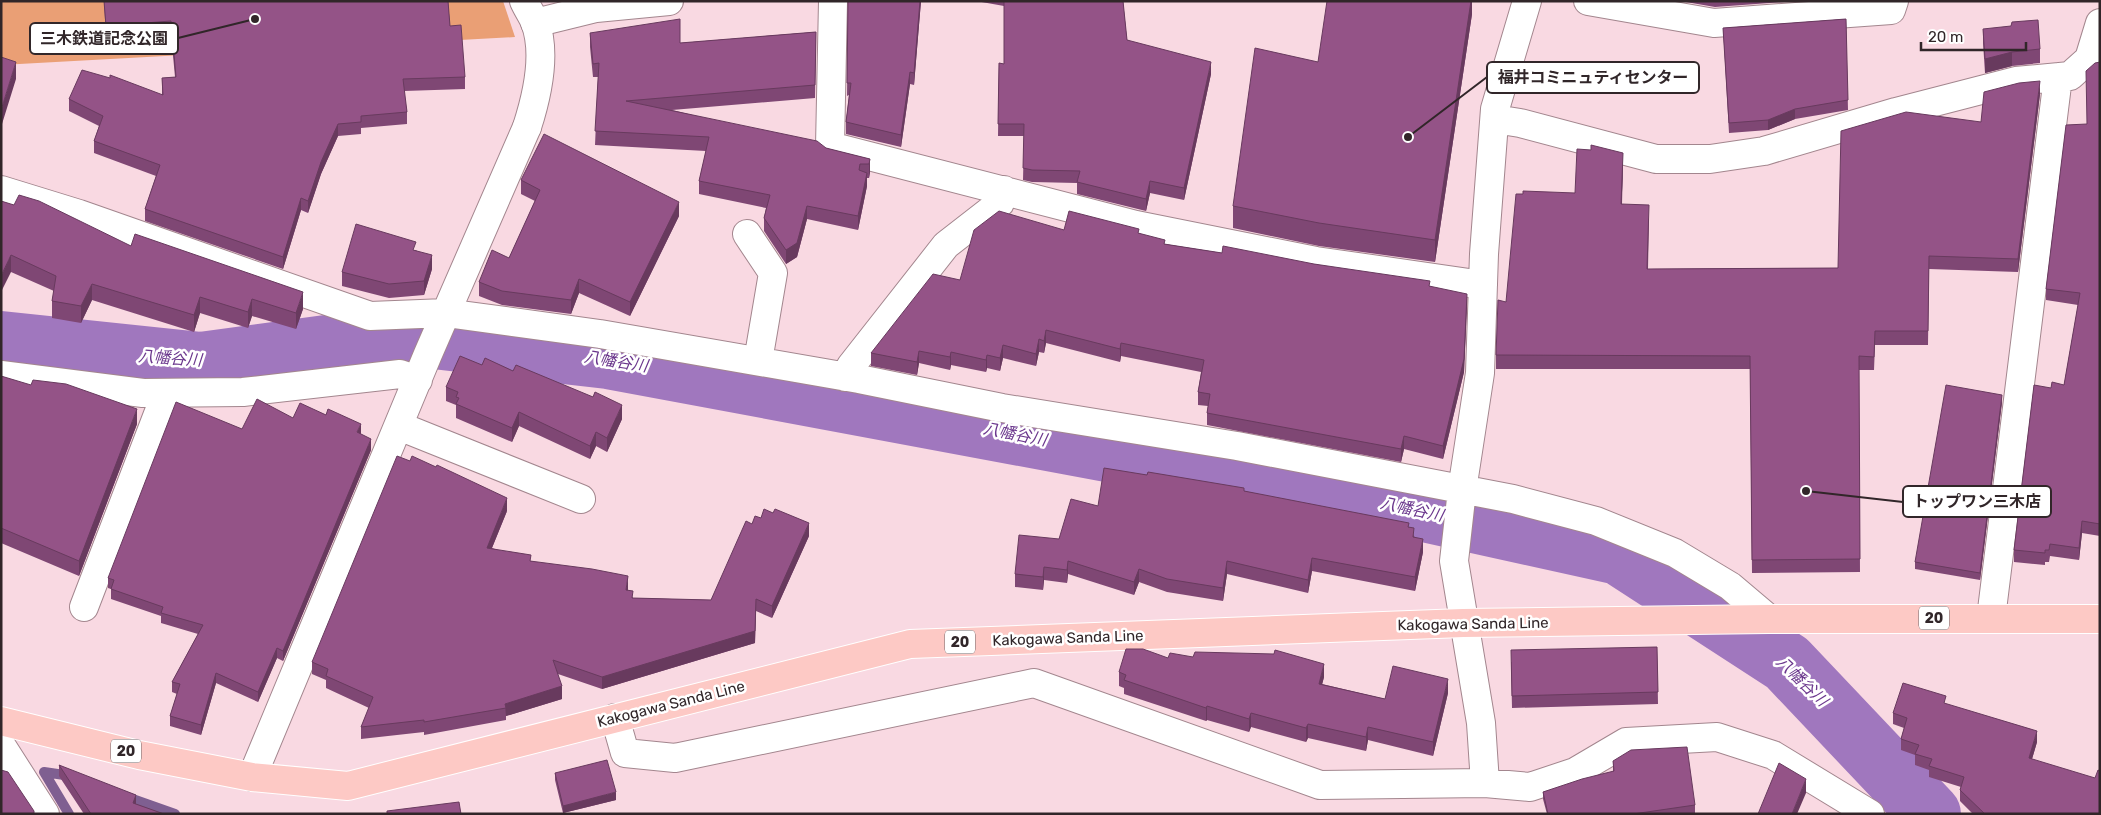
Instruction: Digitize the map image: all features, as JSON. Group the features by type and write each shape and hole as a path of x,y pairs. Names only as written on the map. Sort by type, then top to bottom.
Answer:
{"main road":[{"name":"Kakogawa Sanda Line","path":"1,721 139,754 252,777 348,786 910,644 1464,624 1769,619 2100,619"}],"street":[{"path":"252,777 428,354 527,127 537,96 540,68 529,12 669,1"},
{"path":"833,1 830,146 1136,225 1316,262 1483,285"},
{"path":"1485,783 1481,723 1454,561 1462,490 1480,373 1483,285 1495,110 1527,1"},
{"path":"1604,3 1714,23 1891,10 1894,1"},
{"path":"1495,119 1520,123 1656,158 1710,159 1764,151 1896,112 2016,81 2070,76 2095,59 2100,23"},
{"path":"1991,618 2058,77"},
{"path":"1,190 79,214 370,316 446,313 600,334 845,376 1002,408 1237,446 1514,499 1596,521 1675,553 1730,586 1769,619"},
{"path":"845,376 850,366 946,245 1000,203 1004,190"},
{"path":"747,234 773,273 758,361"},
{"path":"1,375 143,393 244,392 400,374 418,380"},
{"path":"84,607 160,409 162,393"},
{"path":"399,426 581,499"},
{"path":"615,718 625,753 675,758 1034,682 1320,784 1485,783 1530,787 1575,772 1626,742 1717,737 1773,755 1870,814"},
{"path":"1,745 45,814"}],"shaded area":[{"path":"1,1 503,1 515,37 1,65"}],"building":[{"path":"104,1 448,1 450,26 461,25 465,77 403,79 407,112 361,116 361,122 338,124 321,162 308,201 301,198 283,257 145,209 160,165 94,141 103,116 69,99 82,70 110,78 110,75 163,95 162,78 176,77 171,21 106,26"},
{"path":"848,1 920,1 914,73 910,72 901,135 846,122 851,83 847,83"},
{"path":"1004,1 1123,1 1127,40 1211,62 1184,188 1150,181 1146,199 1077,182 1080,171 1032,170 1023,168 1024,124 998,124 999,63 1004,64"},
{"path":"1327,1 1471,1 1435,240 1319,223 1233,206 1255,48 1318,62"},
{"path":"680,19 680,43 816,32 815,85 626,101 817,141 826,148 870,159 869,164 860,164 859,170 867,173 858,216 807,206 797,243 786,250 764,218 770,195 699,181 709,137 595,131 599,63 593,64 590,33"},
{"path":"1846,19 1848,100 1795,109 1768,120 1729,123 1723,28"},
{"path":"2038,20 2040,49 2012,52 1985,59 1983,29 2011,26 2012,22"},
{"path":"1,57 16,62 2,107 1,107"},
{"path":"2100,62 2100,524 2082,521 2079,548 2050,544 2049,550 2045,550 2045,553 2014,550 2034,385 2051,388 2052,382 2064,385 2080,293 2046,289 2066,125 2087,124 2086,71 2095,63"},
{"path":"2040,81 2018,259 1929,256 1928,331 1875,331 1874,357 1859,356 1860,559 1752,560 1750,356 1496,355 1498,300 1506,302 1516,194 1523,194 1523,191 1575,193 1577,149 1591,150 1591,145 1623,153 1621,204 1649,205 1647,269 1838,268 1841,131 1906,112 1981,122 1984,92 2019,83"},
{"path":"544,134 679,202 630,302 579,279 571,300 502,291 479,282 492,250 509,258 540,190 521,180"},
{"path":"19,195 39,201 131,246 135,234 303,292 296,313 252,299 248,312 200,297 194,315 92,284 81,306 52,301 56,276 11,255 1,276 1,201 14,205"},
{"path":"999,211 1064,230 1069,211 1139,229 1138,233 1165,240 1164,244 1222,253 1223,246 1314,264 1430,281 1429,286 1467,294 1464,359 1443,446 1404,436 1401,449 1207,413 1210,394 1198,392 1204,360 1121,343 1120,349 1046,330 1044,341 1039,339 1036,354 1003,345 1000,358 987,355 986,360 951,352 950,357 919,351 917,362 871,353 933,274 960,280 974,230"},
{"path":"356,224 416,242 413,250 432,255 424,281 389,284 342,272"},
{"path":"460,356 482,365 485,358 513,371 516,365 593,397 595,392 622,405 607,438 596,432 590,446 519,412 512,428 456,404 459,398 456,397 458,392 446,387"},
{"path":"1,376 31,385 33,380 66,384 137,409 79,561 1,528"},
{"path":"1946,385 2002,395 1980,573 1915,562"},
{"path":"257,399 293,418 300,403 326,415 328,409 361,424 357,432 371,439 283,651 277,648 258,692 216,673 201,725 170,716 180,684 172,682 203,625 161,613 163,607 111,589 114,580 108,578 176,402 242,429"},
{"path":"397,456 410,461 412,456 436,467 437,465 507,498 487,548 531,555 530,561 628,576 626,590 633,591 632,598 711,600 746,521 752,524 755,516 761,518 764,509 773,513 775,509 809,523 772,606 756,599 755,631 602,677 553,660 562,686 505,704 506,708 424,722 424,720 361,727 373,697 326,676 328,669 312,662"},
{"path":"1104,468 1147,475 1148,472 1244,488 1244,491 1409,523 1408,527 1414,528 1413,537 1423,539 1415,577 1312,558 1308,580 1227,561 1223,588 1167,579 1139,569 1134,582 1068,561 1067,570 1044,567 1043,577 1015,574 1019,535 1059,539 1071,499 1098,506"},
{"path":"1657,647 1658,692 1512,696 1511,650"},
{"path":"1126,649 1143,649 1168,658 1170,653 1193,657 1195,652 1274,654 1275,650 1324,664 1319,684 1385,699 1393,666 1448,679 1433,742 1368,727 1366,737 1308,724 1306,728 1251,713 1249,719 1207,706 1206,708 1124,680 1126,675 1119,672"},
{"path":"1903,683 1946,696 1944,703 2037,731 2029,758 2095,778 2098,770 2100,771 2100,814 1985,814 1960,790 1964,777 1929,766 1932,759 1915,754 1919,745 1901,739 1907,718 1893,713"},
{"path":"1687,747 1695,805 1633,814 1548,814 1543,792 1614,771 1613,761 1631,750"},
{"path":"607,760 616,792 563,806 555,773"},
{"path":"1779,763 1806,779 1792,814 1758,814"},
{"path":"59,765 136,795 133,803 164,814 91,814"},
{"path":"1,770 8,772 34,811 34,814 1,814"},
{"path":"459,802 461,814 387,814 387,811"}],"waterway":[{"name":"八幡谷川","path":"1,342 201,363 408,335 608,358 1397,505 1619,554 1787,663 1930,814"},
{"path":"44,772 71,776"},
{"path":"44,772 69,814"},
{"path":"124,796 175,814"}],"place":[{"name":"三木鉄道記念公園","path":"255,19"},
{"name":"福井コミニュティセンター","path":"1408,137"},
{"name":"トップワン三木店","path":"1806,491"}]}
